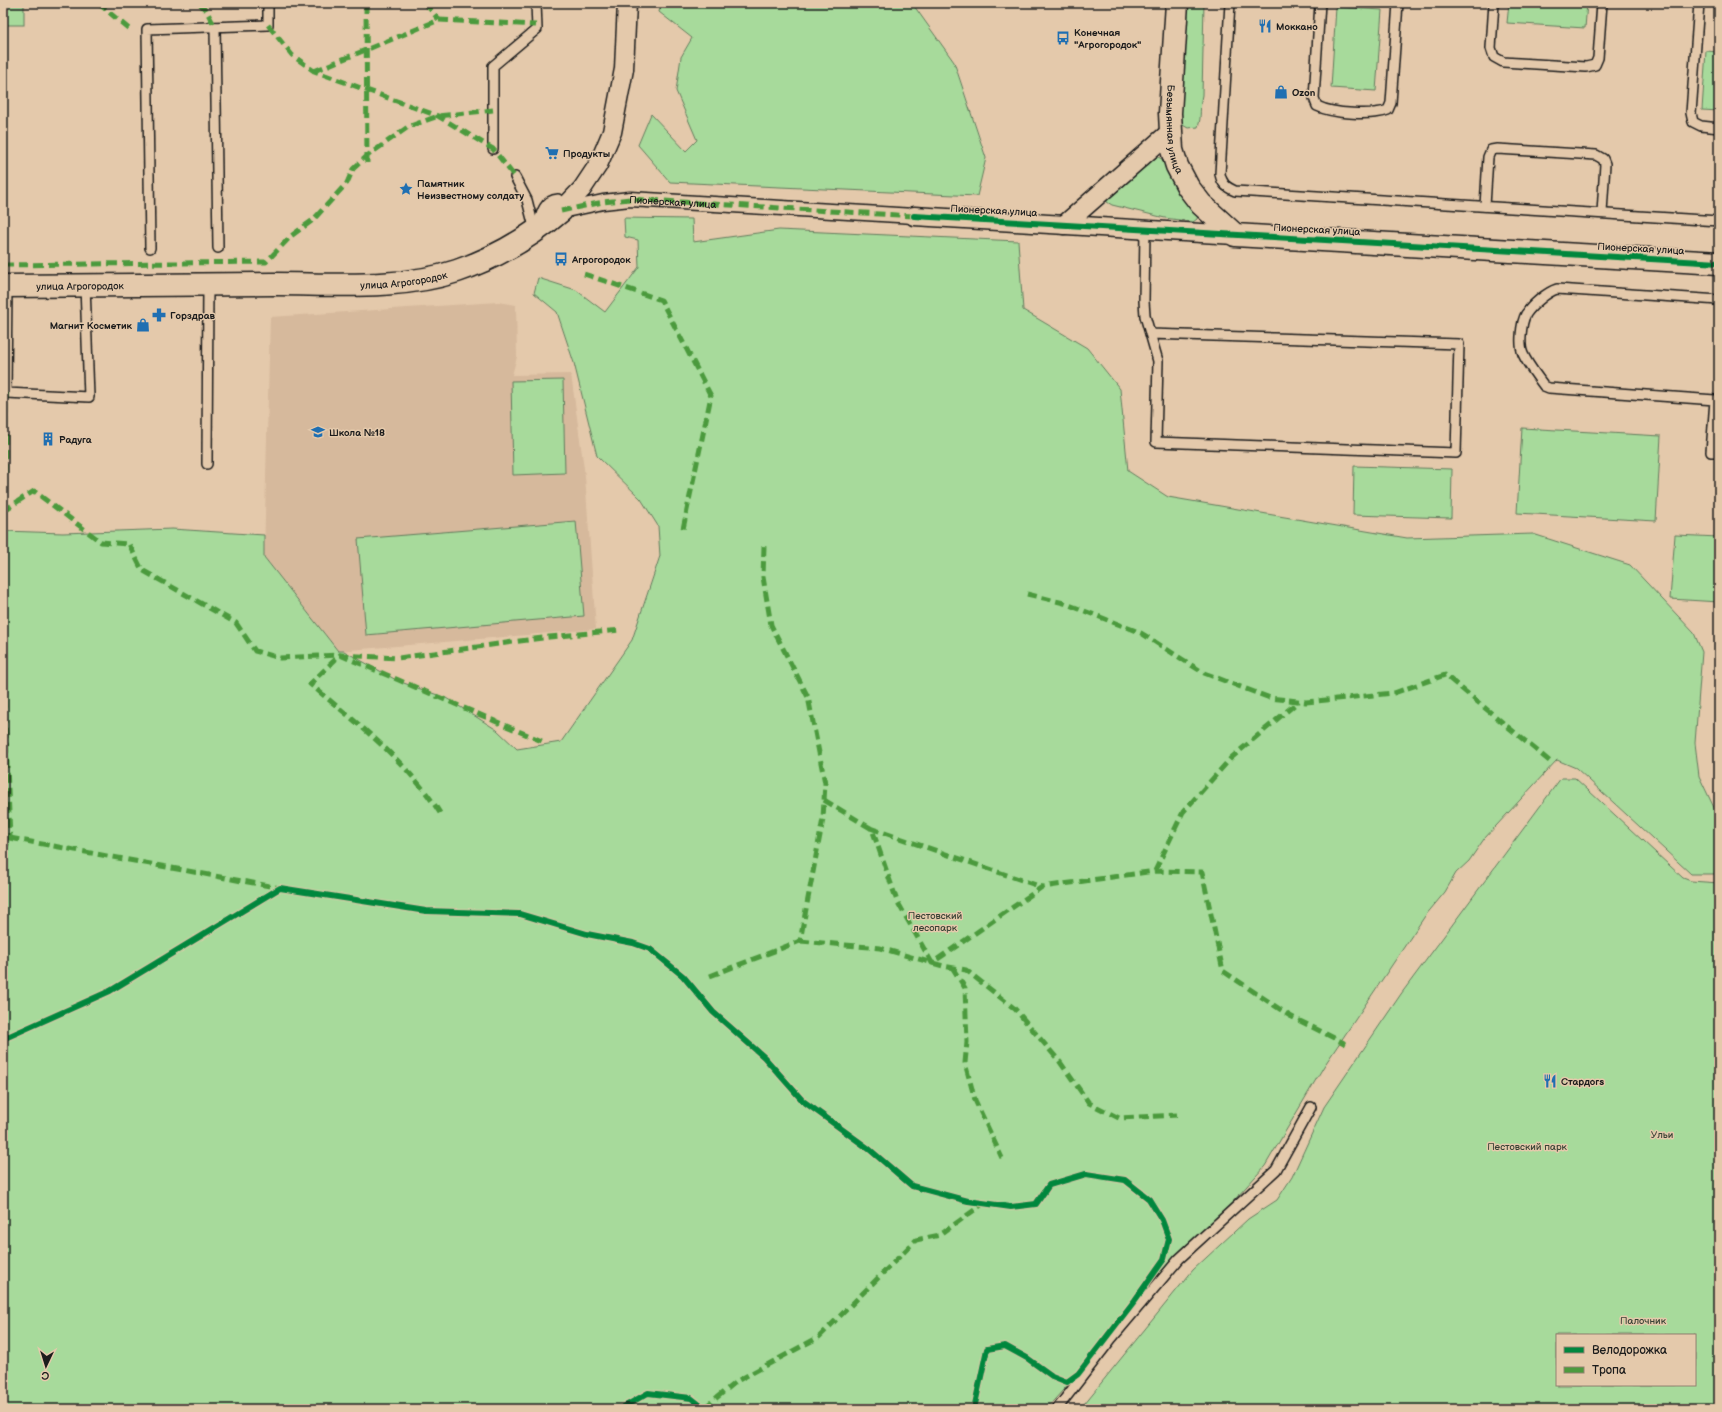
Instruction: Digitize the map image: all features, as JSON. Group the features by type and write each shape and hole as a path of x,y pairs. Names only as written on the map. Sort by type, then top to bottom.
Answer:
{"street":[{"name":"улица Агрогородок","path":"5,286 360,283 432,278 457,271 489,258 536,232 561,211 582,189 598,165 612,132 624,69 627,3"},
{"name":"Безымянная улица","path":"1177,3 1170,132 1172,150 1177,166 1188,187 1201,204 1235,235"},
{"path":"1064,225 1170,132"},
{"name":"Пионерская улица","path":"561,211 603,202 630,199 1719,262"}],"lane":[{"path":"150,248 147,28 268,25 268,3"},
{"path":"493,149 493,66 536,29 536,3"},
{"path":"1230,3 1220,174 1222,182 1227,188 1235,191 1719,221"},
{"path":"1320,3 1314,98 1317,106 1325,110 1378,114 1388,110 1391,103 1398,3"},
{"path":"1494,3 1491,48 1494,57 1503,62 1586,68 1595,65 1598,58 1602,3"},
{"path":"1699,3 1691,112 1693,122 1701,126 1719,128"},
{"path":"215,27 218,248"},
{"path":"1485,206 1488,157 1491,150 1497,149 1596,155 1603,159 1605,164 1602,213"},
{"path":"515,177 526,200 536,232"},
{"path":"1145,229 1145,316 1150,334 1158,361 1156,442 1456,453 1459,344 1150,334"},
{"path":"207,464 208,284"},
{"path":"5,286 6,393 89,397 85,285"},
{"path":"1719,300 1557,288 1550,291 1526,313 1521,345 1523,354 1544,386 1549,388 1715,400 1711,452 1719,452"},
{"path":"1057,1409 1112,1338 1179,1259 1276,1170 1311,1107"}],"shaded area":[{"path":"498,302 516,305 517,357 512,375 571,374 585,476 596,629 338,651 264,557 270,317"}],"green space":[{"path":"3,3 24,3 24,25 3,25"},
{"path":"661,3 912,3 954,62 986,158 977,196 670,182 638,145 651,114 686,151 697,140 676,91 681,57 692,38 659,12"},
{"path":"1187,3 1204,3 1200,119 1198,127 1188,128 1179,123"},
{"path":"1509,3 1587,3 1585,28 1507,23"},
{"path":"1336,7 1382,10 1376,91 1331,88"},
{"path":"1706,51 1719,52 1719,111 1702,110"},
{"path":"1158,157 1166,161 1198,215 1197,219 1193,222 1165,218 1112,205 1107,202 1106,199 1153,159"},
{"name":"Пестовский лесопарк","path":"624,218 692,219 693,242 779,230 1018,241 1023,310 1087,348 1120,389 1128,471 1168,497 1407,538 1533,534 1630,565 1694,633 1702,652 1695,743 1699,776 1718,816 1719,874 1691,874 1576,768 1557,760 1484,839 1469,861 1456,873 1445,892 1425,916 1324,1066 1265,1166 1046,1409 3,1409 3,531 63,533 172,529 264,535 264,557 338,651 344,651 398,681 446,698 497,730 517,749 561,742 632,640 660,556 658,526 641,499 597,456 574,363 557,312 534,293 538,278 576,290 605,312 639,267 638,240 625,237"},
{"path":"563,380 565,473 513,475 511,381"},
{"path":"1522,428 1661,436 1656,521 1517,513"},
{"path":"1354,466 1452,469 1451,518 1353,515"},
{"path":"576,521 584,616 366,635 358,539"},
{"path":"1675,535 1719,537 1719,602 1670,599"},
{"name":"Пестовский парк","path":"1561,778 1575,778 1683,878 1691,881 1719,883 1719,1409 1080,1409 1193,1270 1248,1219 1277,1200 1292,1177 1324,1107 1401,994"}],"marked path":[{"path":"98,3 129,29"},
{"path":"199,3 206,10 215,27"},
{"path":"366,3 367,166"},
{"path":"425,3 439,20"},
{"path":"314,71 439,20 536,25"},
{"path":"268,25 292,55 314,71 438,116 493,149 515,177"},
{"path":"3,265 266,262 291,236 313,220 347,183 353,169 367,156 408,127 438,116 493,110"},
{"path":"561,211 603,202 630,199 914,216"},
{"path":"584,274 661,300 711,396 683,529"},
{"path":"3,609 6,393"},
{"path":"3,511 34,491 101,542 129,544 142,570 236,623 255,651 280,658 340,655 398,658 549,637 621,630"},
{"path":"710,976 800,941 823,819 825,783 808,697 771,625 763,577 764,546"},
{"path":"1027,594 1064,603 1141,633 1204,673 1270,698 1306,702 1394,693 1445,675 1553,764"},
{"path":"440,813 427,794 397,760 363,728 310,684 340,655 544,742"},
{"path":"3,668 10,838 3,838"},
{"path":"1155,871 1183,812 1231,758 1299,701"},
{"path":"824,800 872,829 897,901 932,963 1042,887 1155,871 1202,872 1223,971 1290,1016 1346,1044"},
{"path":"870,828 1042,887"},
{"path":"3,852 10,838 280,888"},
{"path":"800,941 880,948 943,966 966,970 1015,1009 1060,1062 1089,1103 1119,1118 1177,1115"},
{"path":"952,967 965,988 967,1042 965,1063 975,1100 1002,1158"},
{"path":"3,1131 3,1144"},
{"path":"704,1408 737,1381 819,1337 916,1240 940,1235 984,1203"}],"cycle path":[{"path":"914,216 1719,263"},
{"path":"3,1039 110,991 280,888 426,911 520,914 587,934 633,943 650,949 683,976 713,1012 764,1057 803,1101 869,1149 912,1186 968,1201 1011,1207 1036,1204 1049,1185 1086,1174 1125,1180 1149,1199 1162,1220 1169,1239 1164,1259 1135,1300 1078,1374 1067,1382 1052,1376 1027,1358 1005,1346 987,1349 974,1409"},
{"path":"620,1409 648,1393 691,1398 705,1409"}],"place":[{"name":"Моккано","path":"1265,26"},
{"name":"Конечная \"Агрогородок\"","path":"1063,38"},
{"name":"Ozon","path":"1281,92"},
{"name":"Продукты","path":"552,153"},
{"name":"Памятник Неизвестному солдату","path":"406,189"},
{"name":"Агрогородок","path":"561,259"},
{"name":"Горздрав","path":"159,315"},
{"name":"Магнит Косметик","path":"143,325"},
{"name":"Школа №18","path":"318,432"},
{"name":"Радуга","path":"48,439"},
{"name":"Стардогs","path":"1550,1081"}],"park label":[{"name":"Ульи","path":"1662,1134"},
{"name":"Палочник","path":"1643,1320"}]}
